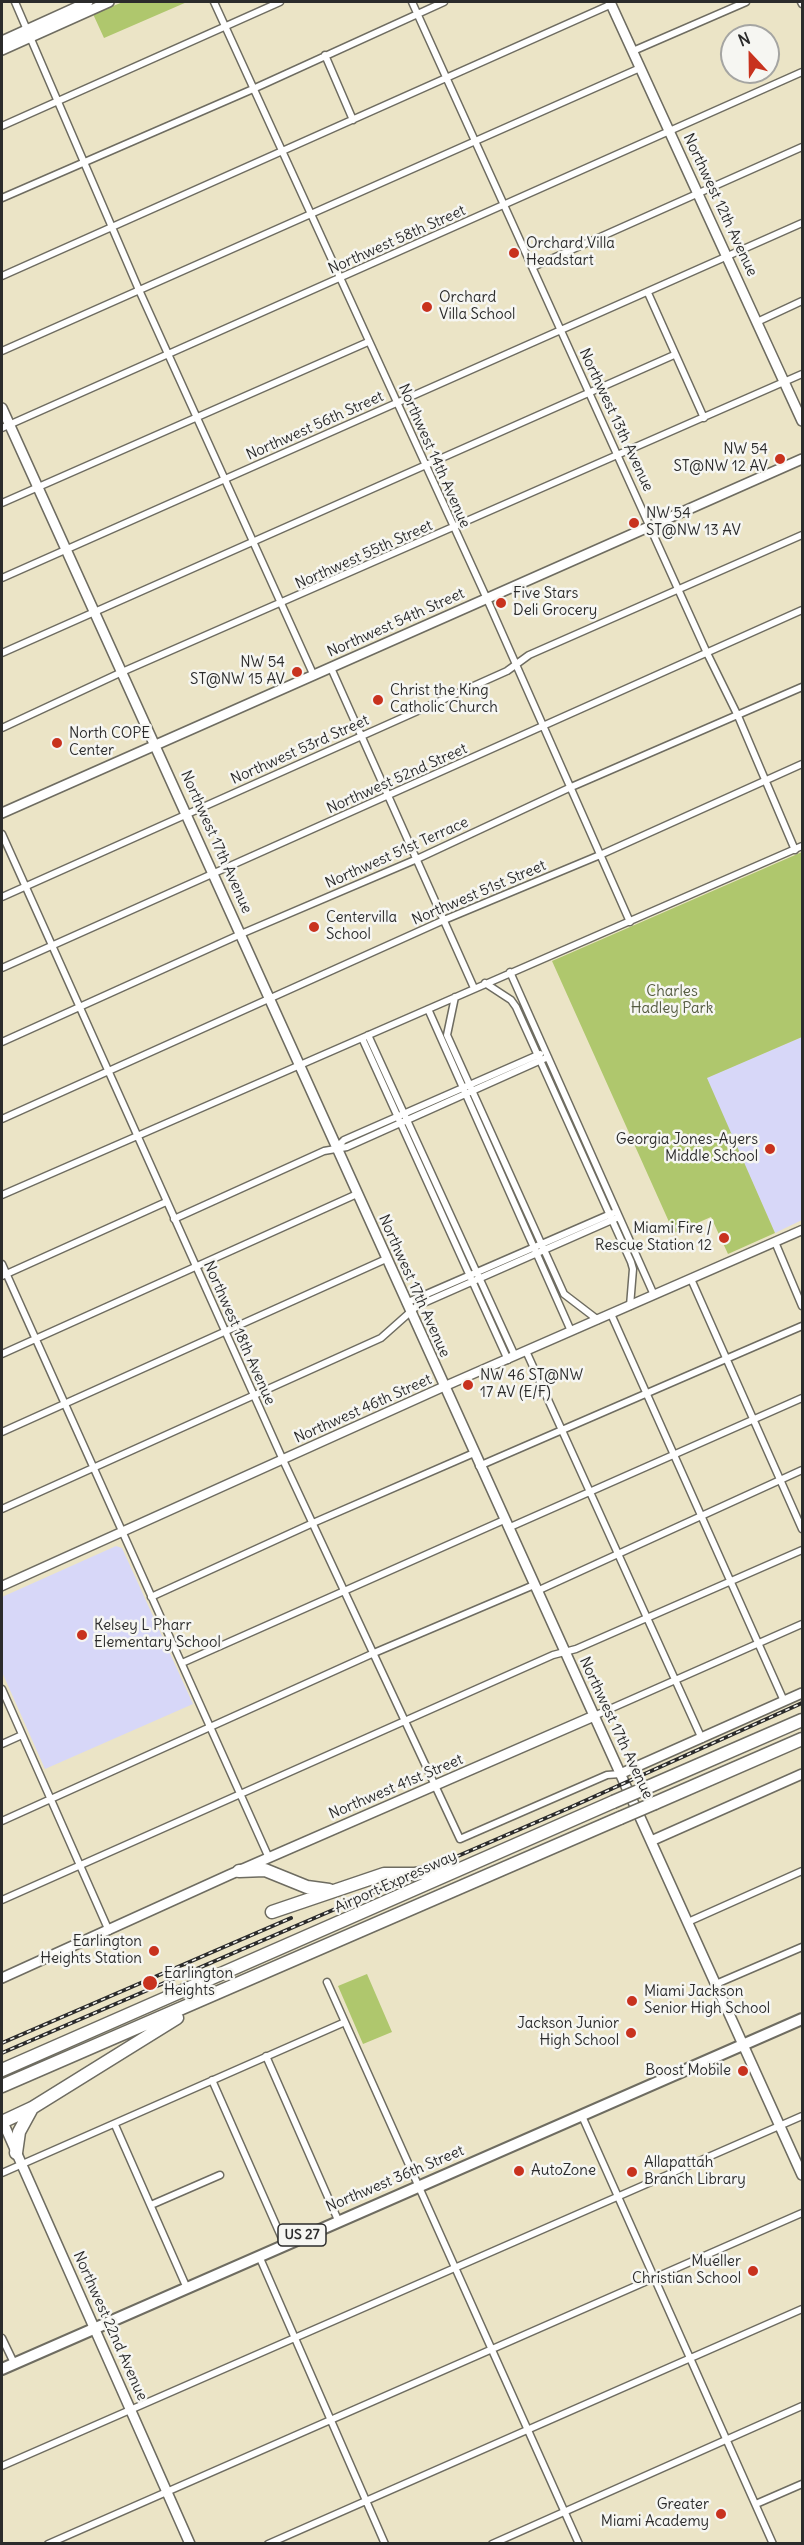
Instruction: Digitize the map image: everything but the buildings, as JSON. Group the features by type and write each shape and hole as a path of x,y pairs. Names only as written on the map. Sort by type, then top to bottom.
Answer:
{"highway":[{"name":"Airport Expressway","path":"2,2070 802,1720"},
{"name":"Airport Expressway","path":"5,2084 802,1739"},
{"path":"272,1912 384,1875 415,1874 476,1863"},
{"path":"239,1871 265,1870 318,1890 345,1887"},
{"path":"2,2121 32,2108 166,2024 261,1975"},
{"path":"16,2153 21,2126 32,2108"}],"main road":[{"path":"2,50 28,33 88,2"},
{"path":"2,40 28,33 109,2"},
{"name":"Northwest 12th Avenue","path":"611,3 802,421"},
{"name":"Northwest 17th Avenue","path":"2,408 5,427 38,486 96,611 408,1308 802,2175"},
{"name":"Northwest 54th Street","path":"2,813 802,459"},
{"path":"620,1774 802,1693"},
{"name":"Northwest 41st Street","path":"2,1978 239,1871 436,1787 594,1716"},
{"path":"651,1841 802,1774"},
{"name":"Northwest 36th Street","path":"2,2369 284,2243 802,2019"},
{"name":"Northwest 22nd Avenue","path":"2,2121 190,2544"}],"street":[{"path":"15,2 139,290 314,676"},
{"name":"Northwest 14th Avenue","path":"214,2 453,529 487,599 542,728 630,922"},
{"path":"2,126 280,2"},
{"name":"Northwest 13th Avenue","path":"412,2 652,526 707,653 738,716 795,850"},
{"path":"2,198 253,89 444,2"},
{"path":"633,51 746,2"},
{"path":"2,276 611,3"},
{"path":"325,55 353,120"},
{"path":"2,351 640,68"},
{"name":"Northwest 58th Street","path":"5,427 506,206 802,72"},
{"path":"533,267 802,147"},
{"name":"Northwest 56th Street","path":"2,578 802,223"},
{"path":"648,293 704,418"},
{"path":"757,322 802,301"},
{"path":"2,503 368,342"},
{"path":"2,653 674,355"},
{"name":"Northwest 55th Street","path":"2,728 122,672 620,456 802,374"},
{"name":"Northwest 53rd Street","path":"2,897 507,671 529,655 802,535"},
{"name":"Northwest 52nd Street","path":"2,968 802,610"},
{"path":"331,668 474,988"},
{"name":"Northwest 51st Terrace","path":"2,1042 241,934 417,860 569,788 802,687"},
{"name":"Northwest 51st Street","path":"2,1119 444,920 600,855 802,764"},
{"name":"Northwest 18th Avenue","path":"2,834 283,1460 460,1839 607,1775 620,1774"},
{"path":"2,1195 802,846"},
{"path":"510,972 654,1295"},
{"path":"485,984 511,1000 553,1090 633,1269 630,1306"},
{"path":"455,997 444,1036 464,1091 503,1168"},
{"path":"516,1009 524,1006"},
{"path":"428,1009 471,1088 503,1168 560,1296 571,1331"},
{"path":"365,1036 511,1358"},
{"path":"174,1219 336,1147 344,1140 368,1134 547,1054"},
{"path":"553,1090 561,1086"},
{"path":"574,1137 582,1134"},
{"path":"2,1353 357,1194"},
{"path":"4,1275 166,1202"},
{"path":"408,1308 417,1306 441,1291 475,1281 506,1263 618,1214"},
{"name":"Northwest 46th Street","path":"2,1586 444,1387 802,1230"},
{"path":"775,1242 802,1306"},
{"path":"2,1432 386,1259"},
{"path":"2,1509 381,1338 408,1308 472,1274 506,1263"},
{"path":"2,1264 4,1275 65,1403 151,1597 242,1793 269,1858"},
{"path":"633,1269 640,1266"},
{"path":"691,1279 802,1529"},
{"path":"560,1296 598,1320"},
{"path":"611,1314 784,1701"},
{"path":"480,1466 802,1326"},
{"path":"526,1351 702,1739"},
{"path":"182,1663 345,1591 506,1524 590,1493 802,1398"},
{"path":"151,1597 474,1453"},
{"path":"2,1821 374,1653 618,1555 802,1470"},
{"path":"2,1900 405,1721 647,1619 802,1550"},
{"name":"Northwest 41st Street","path":"594,1716 802,1624"},
{"path":"2,1689 109,1931"},
{"path":"2,1744 22,1735"},
{"path":"688,1922 802,1871"},
{"path":"716,1984 802,1947"},
{"path":"327,1982 579,2544"},
{"path":"2,2173 345,2022"},
{"path":"266,2056 338,2220"},
{"path":"212,2080 284,2243"},
{"path":"582,2116 773,2544"},
{"path":"2,2466 130,2408 457,2268 802,2116"},
{"path":"115,2125 186,2286"},
{"path":"151,2205 220,2175"},
{"path":"48,2544 802,2213"},
{"path":"258,2255 385,2544"},
{"path":"268,2544 802,2309"},
{"path":"2,2338 14,2363"},
{"path":"492,2544 802,2406"},
{"path":"756,2504 802,2484"}],"shaded area":[{"name":"Georgia Jones-Ayers Middle School","path":"802,1037 802,1220 775,1233 706,1078"},
{"name":"Kelsey L Pharr Elementary School","path":"116,1546 122,1548 193,1704 45,1769 2,1672 2,1597"}],"green space":[{"path":"123,2 187,2 104,38 93,14"},
{"name":"Charles Hadley Park","path":"802,852 802,1037 707,1078 775,1233 728,1254 711,1217 674,1233 552,961"},
{"path":"367,1974 392,2032 363,2044 338,1986"}],"railway":[{"path":"2,2053 569,1808 802,1703"},
{"path":"2,2043 291,1918"}],"place":[{"name":"Orchard Villa Headstart","path":"514,253"},
{"name":"Orchard Villa School","path":"427,307"},
{"name":"NW 54 ST@NW 12 AV","path":"780,459"},
{"name":"NW 54 ST@NW 13 AV","path":"634,523"},
{"name":"Five Stars Deli Grocery","path":"501,603"},
{"name":"NW 54 ST@NW 15 AV","path":"297,672"},
{"name":"Christ the King Catholic Church","path":"378,700"},
{"name":"North COPE Center","path":"57,743"},
{"name":"Centervilla School","path":"314,927"},
{"name":"Georgia Jones-Ayers Middle School","path":"770,1149"},
{"name":"Miami Fire / Rescue Station 12","path":"724,1238"},
{"name":"NW 46 ST@NW 17 AV (E/F)","path":"468,1385"},
{"name":"Kelsey L Pharr Elementary School","path":"82,1635"},
{"name":"Earlington Heights Station","path":"154,1951"},
{"name":"Earlington Heights","path":"150,1983"},
{"name":"Miami Jackson Senior High School","path":"632,2001"},
{"name":"Jackson Junior High School","path":"631,2033"},
{"name":"Boost Mobile","path":"743,2071"},
{"name":"AutoZone","path":"519,2171"},
{"name":"Allapattah Branch Library","path":"632,2172"},
{"name":"Mueller Christian School","path":"753,2271"},
{"name":"Greater Miami Academy","path":"721,2514"}]}
